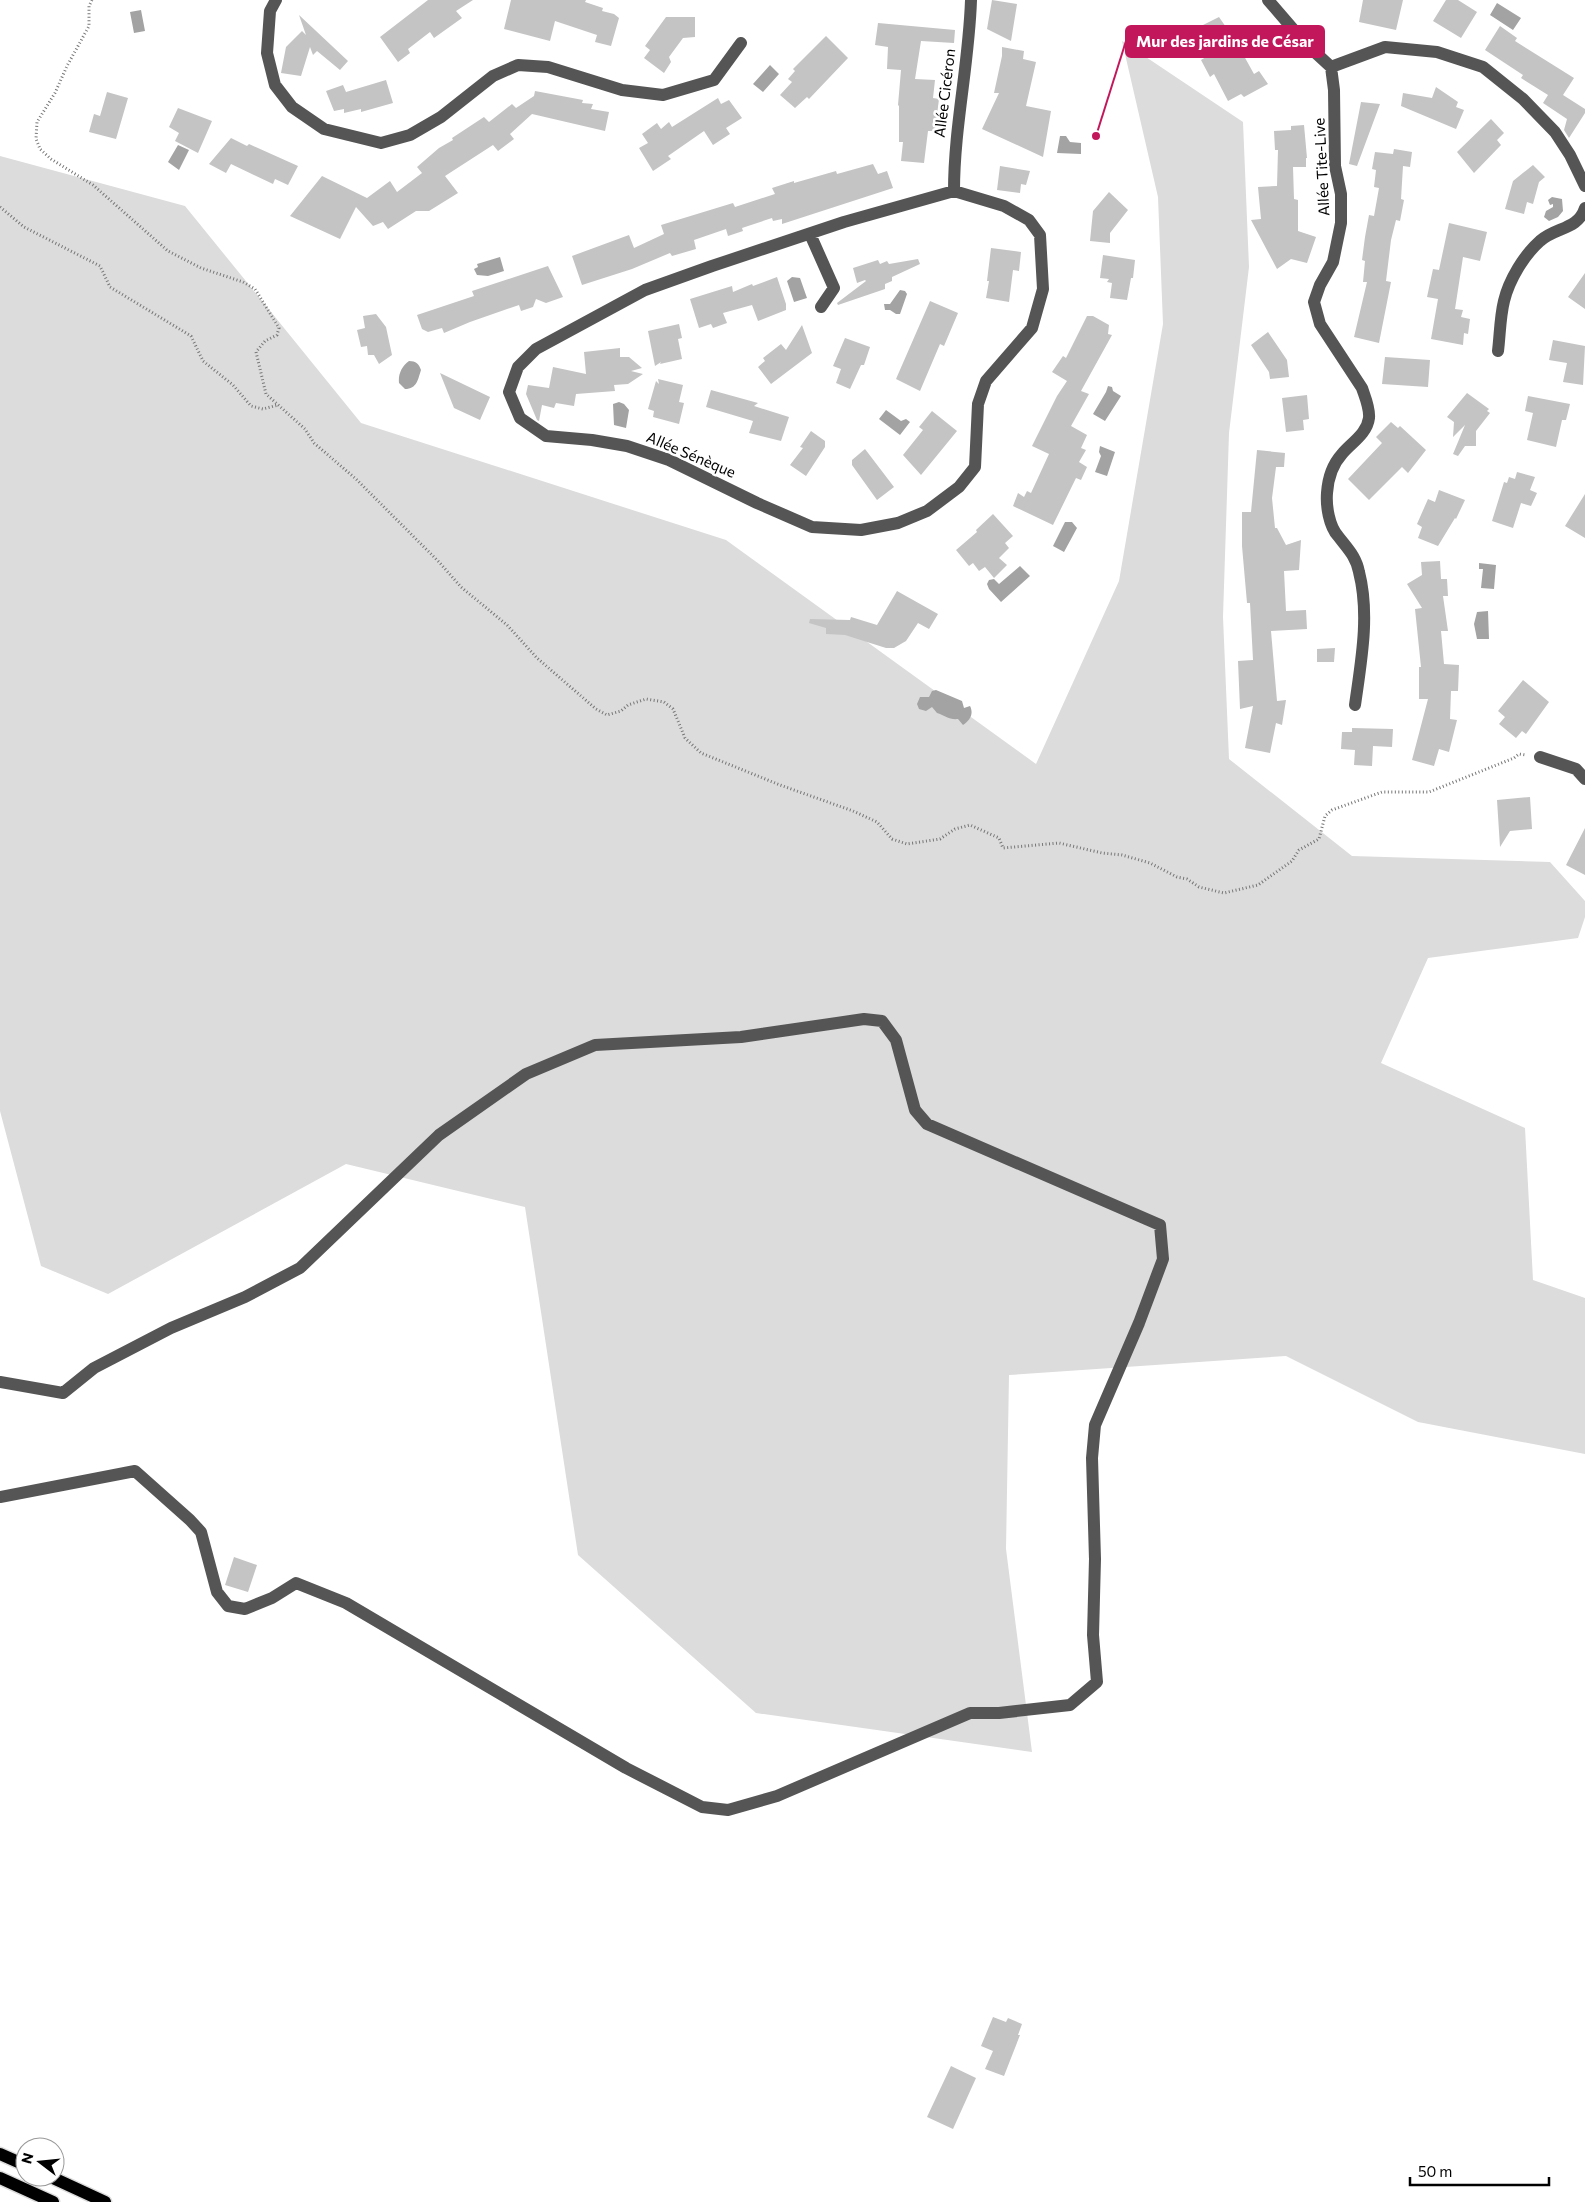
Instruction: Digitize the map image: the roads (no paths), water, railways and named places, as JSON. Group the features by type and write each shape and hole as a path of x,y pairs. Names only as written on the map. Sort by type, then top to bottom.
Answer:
{"main road":[{"path":"0,2154 15,2161"},
{"path":"0,2178 53,2202"},
{"path":"65,2184 105,2202"}],"street":[{"path":"276,0 270,11 267,54 275,85 292,107 324,129 382,143 410,134 441,117 493,76 518,65 548,67 622,90 663,95 714,80 741,43"},
{"name":"Allée Cicéron","path":"954,190 954,156 962,101 971,0"},
{"path":"1268,0 1305,43 1331,67 1385,47 1437,52 1483,68 1522,99 1555,132 1581,175 1585,186"},
{"name":"Allée Tite-Live","path":"1331,67 1334,90 1335,166 1341,194 1341,223 1333,262 1320,285 1314,302 1320,324 1362,388 1366,400 1368,418 1364,430 1340,455 1328,477 1327,495 1328,514 1336,535 1353,552 1360,579 1364,617 1362,657 1355,705"},
{"name":"Allée Sénèque","path":"954,190 1004,206 1029,220 1040,235 1043,289 1032,328 986,381 978,404 975,467 959,487 927,511 898,523 861,530 812,527 757,503 670,460 627,446 592,440 546,436 520,418 509,392 518,367 536,349 645,290 810,234 954,190"},
{"path":"1498,351 1504,300 1528,252 1541,239 1573,225 1582,216 1585,208"},
{"path":"810,234 834,288 821,307"},
{"path":"1540,757 1576,769 1585,778"},
{"path":"0,1382 63,1393 94,1368 171,1328 245,1297 300,1268 439,1135 526,1074 595,1045 741,1037 864,1019 882,1021 896,1040 915,1110 928,1124 1160,1225 1163,1259 1139,1323 1095,1425 1092,1458 1095,1559 1093,1635 1097,1682 1070,1705 999,1713 970,1713 777,1796 728,1810 702,1807 626,1768 346,1603 296,1583 272,1598 245,1610 228,1606 216,1592 201,1532 135,1472 0,1497"}],"place":[{"name":"Mur des jardins de César","path":"1096,136"}]}
